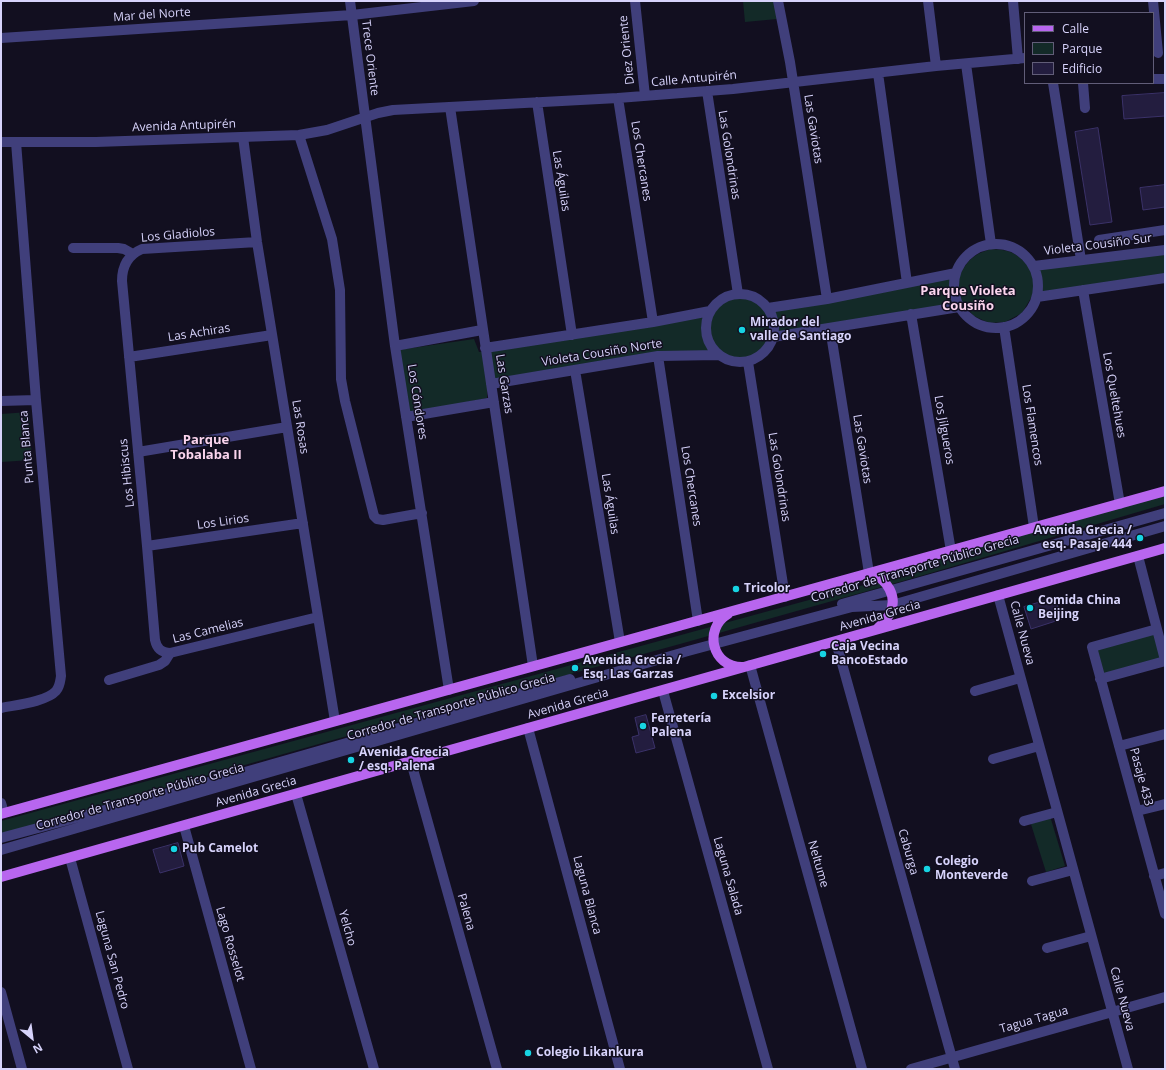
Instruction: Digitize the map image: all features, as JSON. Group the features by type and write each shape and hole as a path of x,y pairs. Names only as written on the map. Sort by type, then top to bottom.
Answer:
{"main road":[{"path":"2,810 449,690 1165,491"},
{"name":"Avenida Grecia","path":"1,877 1165,548"},
{"path":"869,573 877,575 882,579 890,590 892,605 888,616 875,630"},
{"path":"739,609 730,612 720,620 715,627 713,642 720,657 728,664 739,667 750,665"}],"street":[{"name":"Trece Oriente","path":"350,1 365,118"},
{"name":"Mar del Norte","path":"1,38 352,15 474,1"},
{"name":"Diez Oriente","path":"635,1 645,96"},
{"name":"Las Gaviotas","path":"778,1 793,82 827,299"},
{"path":"928,1 936,66"},
{"path":"1013,1 1022,59"},
{"path":"1153,1 1159,53"},
{"name":"Calle Antupirén","path":"365,118 393,110 618,98 707,91 936,66 1022,59"},
{"path":"966,64 991,244"},
{"path":"878,73 907,283"},
{"path":"1154,79 1165,79"},
{"path":"1053,84 1081,260"},
{"path":"1083,84 1085,108"},
{"name":"Las Golondrinas","path":"707,91 738,294"},
{"name":"Los Chercanes","path":"618,98 653,322"},
{"name":"Las Águilas","path":"537,102 572,335"},
{"name":"Las Garzas","path":"450,107 533,666"},
{"name":"Avenida Antupirén","path":"1,142 96,142 299,135 327,130 365,118"},
{"name":"Los Cóndores","path":"365,118 395,346 449,690"},
{"path":"299,135 332,239 340,290 341,379 345,401 374,516 377,519 383,520 422,513"},
{"name":"Las Rosas","path":"243,137 257,242 335,721"},
{"name":"Punta Blanca","path":"1,708 49,696 56,690 60,682 16,142"},
{"path":"1099,240 1165,230"},
{"name":"Los Gladiolos","path":"122,281 124,266 133,254 142,249 257,242"},
{"path":"991,244 1008,245 1023,253 1034,266 1038,282 1037,298 1024,317 1004,327 986,327 971,320 959,307 954,290 956,273 963,259 976,249 991,244"},
{"path":"73,248 118,248 124,249 133,254"},
{"name":"Violeta Cousiño Sur","path":"1034,266 1165,250"},
{"path":"768,308 827,299 956,273"},
{"path":"1037,298 1165,278"},
{"name":"Los Hibiscus","path":"122,281 147,546 154,640 158,648 164,653 170,653"},
{"name":"Los Queltehues","path":"1083,290 1120,504"},
{"path":"738,294 749,295 759,300 768,308 774,327 770,345 764,353 748,362 737,362 727,360 718,355 711,348 705,330 706,320 710,311 717,302 738,294"},
{"path":"773,337 959,307"},
{"name":"Violeta Cousiño Norte","path":"485,348 653,322 710,311"},
{"name":"Los Jilgueros","path":"911,314 951,550"},
{"name":"Los Flamencos","path":"1004,327 1034,528"},
{"name":"Las Gaviotas","path":"830,328 869,573"},
{"path":"395,346 482,330"},
{"name":"Las Achiras","path":"129,357 272,335"},
{"name":"Violeta Cousiño Norte","path":"491,384 658,356 718,355"},
{"name":"Los Chercanes","path":"658,356 698,621"},
{"name":"Las Golondrinas","path":"748,362 785,596"},
{"name":"Las Águilas","path":"575,370 620,642"},
{"path":"1,401 36,400"},
{"path":"406,417 494,402"},
{"path":"138,452 287,427"},
{"name":"Corredor de Transporte Público Grecia","path":"1,850 890,590 1165,513"},
{"name":"Los Lirios","path":"147,546 303,523"},
{"name":"Corredor de Transporte Público Grecia","path":"1,838 224,778 481,703 852,607 892,605 1165,526"},
{"path":"1100,679 1165,660 1138,556"},
{"name":"Calle Nueva","path":"998,596 1128,1069"},
{"name":"Las Camelias","path":"109,680 159,665 165,661 170,653 318,617"},
{"name":"Pasaje 433","path":"1157,629 1092,647 1165,914"},
{"name":"Caburga","path":"836,642 955,1069"},
{"name":"Neltume","path":"750,665 862,1069"},
{"name":"Calle Nueva","path":"975,691 1020,678"},
{"name":"Laguna Salada","path":"663,690 768,1069"},
{"name":"Laguna Blanca","path":"528,728 620,1069"},
{"path":"1119,746 1165,734"},
{"path":"993,759 1039,746"},
{"name":"Palena","path":"411,762 497,1069"},
{"name":"Yelcho","path":"296,794 374,1069"},
{"path":"1137,812 1165,804"},
{"path":"1024,821 1057,812"},
{"name":"Lago Rosselot","path":"184,826 251,1069"},
{"name":"Laguna San Pedro","path":"70,858 128,1069"},
{"path":"1032,882 1073,870"},
{"path":"1154,876 1165,874"},
{"path":"1047,948 1091,936"},
{"path":"1,992 22,1069"},
{"name":"Tagua Tagua","path":"911,1069 1165,997"}],"green space":[{"path":"743,1 775,1 777,19 745,22"},
{"name":"Parque Violeta Cousiño","path":"991,249 1009,251 1021,259 1030,268 1165,251 1165,276 1032,296 1022,313 1005,322 989,323 974,316 963,304 770,336 761,349 750,357 736,358 720,352 487,382 487,398 409,414 398,350 474,339 479,352 714,313 726,302 739,298 752,301 765,310 960,274 972,258"},
{"path":"29,412 32,460 1,462 1,414"},
{"path":"1165,495 1165,504 917,577 1,834 1,821 893,577 962,552"},
{"path":"1154,633 1161,658 1103,674 1096,648"},
{"path":"1050,816 1065,866 1046,872 1030,821"}],"building":[{"path":"1165,93 1165,116 1124,119 1122,96"},
{"path":"1098,128 1112,222 1090,225 1075,132"},
{"path":"1165,185 1165,207 1143,210 1140,188"},
{"path":"1055,598 1062,619 1031,629 1024,607"},
{"name":"Ferretería Palena","path":"646,715 655,748 636,753 632,737 639,735 635,718"},
{"path":"178,843 184,866 160,873 153,850"}],"place":[{"name":"Mirador del valle de Santiago","path":"742,330"},
{"name":"Avenida Grecia / esq. Pasaje 444","path":"1140,538"},
{"name":"Tricolor","path":"736,589"},
{"name":"Comida China Beijing","path":"1030,608"},
{"name":"Caja Vecina BancoEstado","path":"823,654"},
{"name":"Avenida Grecia / Esq. Las Garzas","path":"575,668"},
{"name":"Excelsior","path":"714,696"},
{"name":"Ferretería Palena","path":"643,726"},
{"name":"Avenida Grecia / esq. Palena","path":"351,760"},
{"name":"Pub Camelot","path":"174,849"},
{"name":"Colegio Monteverde","path":"927,869"},
{"name":"Colegio Likankura","path":"528,1053"}],"district":[{"name":"Parque Violeta Cousiño","path":"968,298"},
{"name":"Parque Tobalaba II","path":"206,448"}]}
